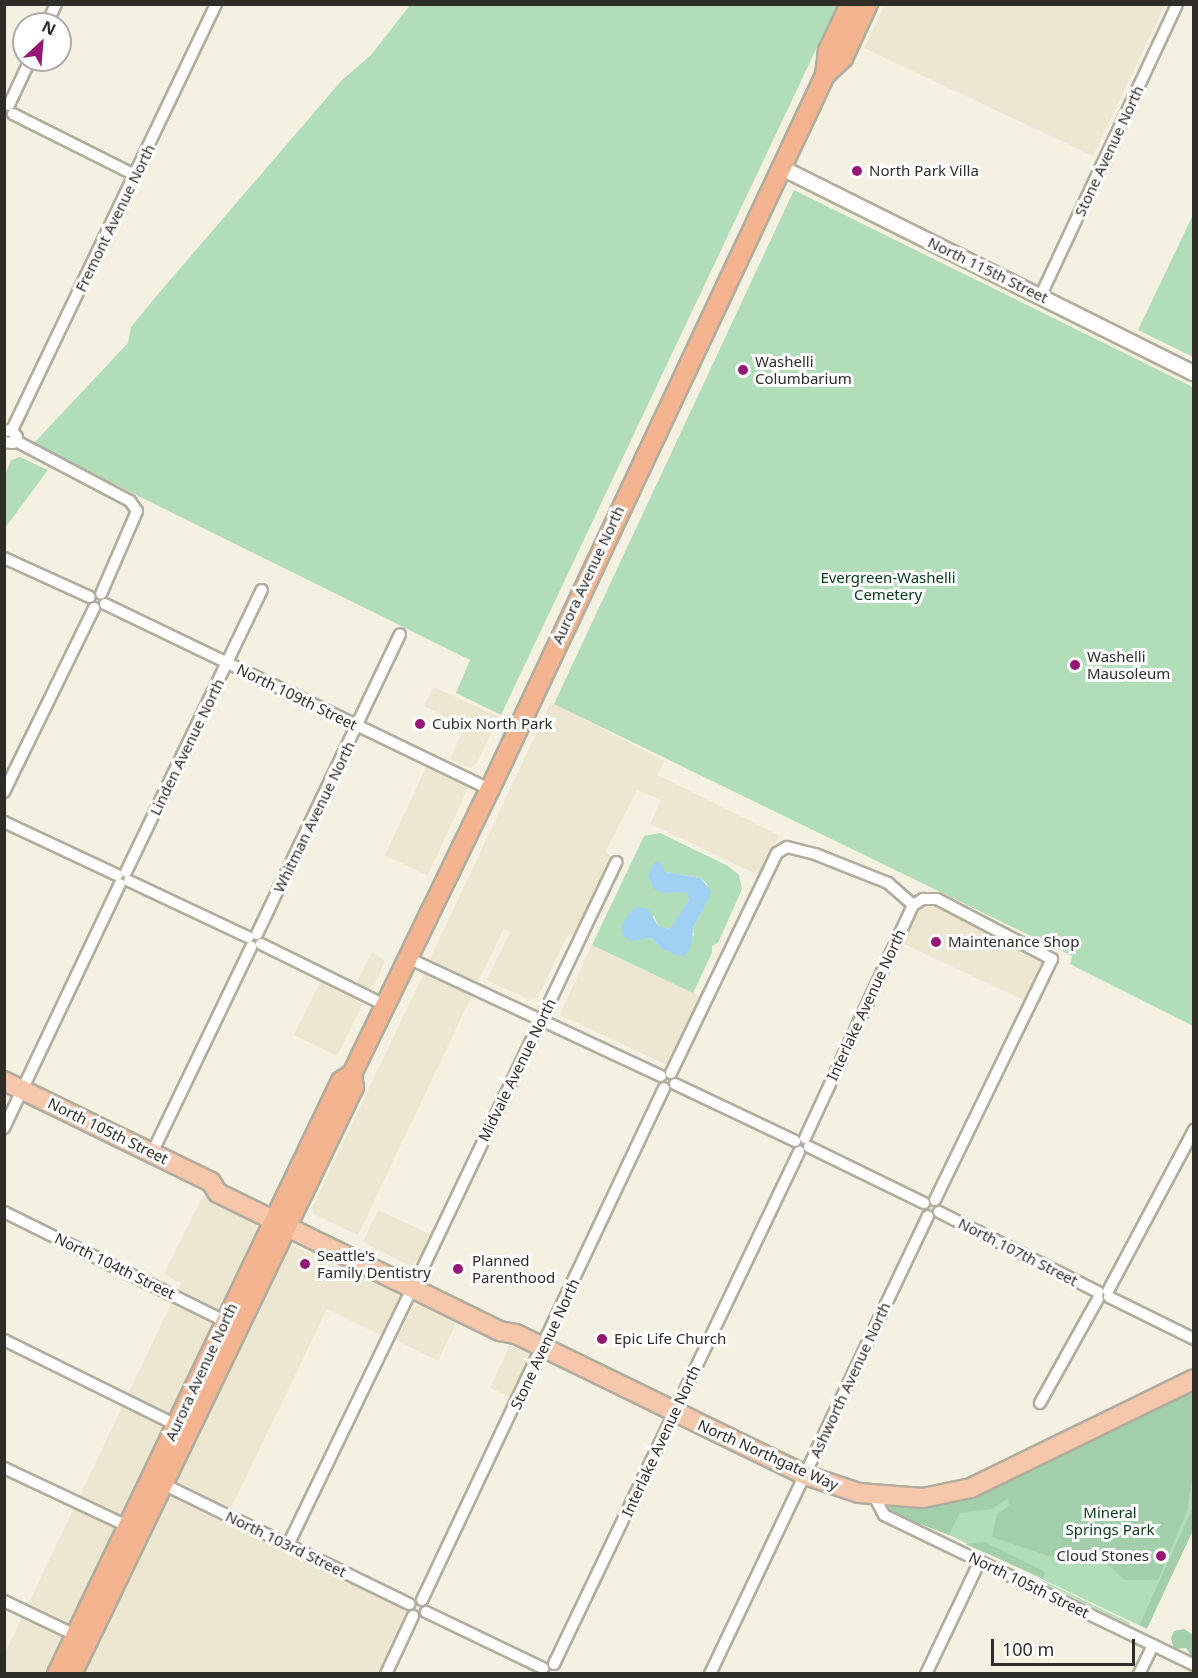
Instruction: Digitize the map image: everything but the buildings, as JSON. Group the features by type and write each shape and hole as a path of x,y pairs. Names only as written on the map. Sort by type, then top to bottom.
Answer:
{"highway":[{"name":"Aurora Avenue North","path":"57,1674 225,1321 284,1218 354,1087 351,1074 490,789 562,627 782,168 825,75 828,51 850,4"},
{"name":"Aurora Avenue North","path":"825,75 843,58 868,4"},
{"name":"Aurora Avenue North","path":"72,1674 163,1484 284,1218"}],"main road":[{"name":"North 105th Street","path":"4,1081 211,1182 218,1193 284,1218"},
{"name":"North Northgate Way","path":"284,1218 415,1283 508,1323 516,1334 805,1475 874,1496 923,1498 978,1485 1194,1379"}],"street":[{"name":"Fremont Avenue North","path":"8,439 216,4"},
{"name":"Stone Avenue North","path":"1040,297 1177,4"},
{"path":"25,72 8,111 135,175"},
{"name":"North 115th Street","path":"782,168 1194,373"},
{"path":"4,792 92,603 103,599 137,511 129,501 8,439"},
{"path":"4,558 92,603"},
{"name":"Linden Avenue North","path":"4,1128 262,590"},
{"name":"North 109th Street","path":"103,599 228,664 490,789"},
{"name":"Whitman Avenue North","path":"152,1153 400,634"},
{"path":"4,822 385,1005"},
{"name":"Stone Avenue North","path":"422,1600 544,1348 668,1080 777,853 787,847 815,854 888,883 914,905"},
{"name":"Midvale Avenue North","path":"288,1545 616,862"},
{"path":"914,905 923,898 937,899 1052,959 929,1202 933,1214"},
{"name":"Interlake Avenue North","path":"550,1670 675,1412 914,905"},
{"path":"408,958 929,1202 933,1214"},
{"path":"1040,1403 1194,1131"},
{"name":"North 104th Street","path":"4,1212 225,1321"},
{"name":"North 107th Street","path":"933,1214 1194,1339"},
{"name":"Ashworth Avenue North","path":"710,1674 933,1214"},
{"path":"4,1340 176,1425"},
{"path":"4,1468 127,1526"},
{"name":"North 103rd Street","path":"163,1484 409,1604"},
{"name":"North 105th Street","path":"874,1496 884,1515 1194,1665"},
{"path":"926,1674 980,1561"},
{"path":"4,1600 75,1635"},
{"path":"414,1616 409,1604 422,1600 426,1612"},
{"path":"386,1674 414,1616 426,1612 550,1670"},
{"path":"1139,1674 1153,1645"}],"shaded area":[{"path":"885,4 1165,5 1093,156 864,48"},
{"path":"434,687 499,717 477,763 471,768 450,759 465,727 424,706"},
{"path":"551,702 664,761 658,775 779,835 761,874 754,873 650,824 661,800 637,790 605,853 612,856 574,936 568,934 538,997 530,1000 487,980 510,932 504,928 478,982 430,959"},
{"path":"428,763 471,783 427,875 385,855"},
{"path":"924,903 933,903 1043,958 1025,1001 902,943"},
{"path":"592,945 704,997 672,1067 559,1015"},
{"path":"372,952 385,961 375,984 368,989 356,984"},
{"path":"424,973 473,993 358,1235 313,1214 312,1208"},
{"path":"320,982 363,1003 337,1056 294,1035"},
{"path":"204,1194 255,1219 257,1230 398,1293 398,1304 404,1306 388,1339 327,1309 230,1510 146,1470 48,1673 5,1674 5,1653 181,1283 164,1274"},
{"path":"378,1210 434,1236 423,1259 410,1266 363,1242"},
{"path":"423,1303 458,1319 438,1361 396,1340 412,1308"},
{"path":"510,1345 527,1353 530,1360 512,1398 490,1388"},
{"path":"169,1492 410,1612 379,1673 82,1674"}],"green space":[{"path":"410,5 837,5 501,715 456,693 470,660 33,444 128,343 131,327 159,293 342,80 371,55"},
{"name":"Evergreen-Washelli Cemetery","path":"794,190 1193,387 1193,1026 1070,964 1072,956 554,704"},
{"path":"1193,215 1193,357 1138,330"},
{"path":"20,457 48,470 5,528 5,475 11,460"},
{"path":"660,833 728,866 739,875 742,889 718,943 712,946 712,953 693,993 592,945 644,836","holes":["655,862 665,872 700,878 707,884 706,903 694,926 694,935 662,949 652,938 641,939 654,915 658,926 671,929 689,900 689,892 680,890"]},
{"name":"Mineral Springs Park","path":"1193,1390 1193,1530 1147,1629 924,1523 906,1521 890,1512 889,1506 941,1504 989,1490"},
{"name":"Mineral Springs Park","path":"1193,1390 1193,1471 1187,1511 1158,1580 1125,1580 1092,1550 1086,1550 1085,1557 1073,1564 992,1537 997,1514 1009,1505 1008,1498 992,1509 960,1513 949,1535 890,1512 889,1506 941,1504 989,1490"},
{"path":"1193,1507 1193,1530 1147,1628 1140,1624"},
{"path":"985,1542 1045,1572 1043,1578 965,1544"},
{"path":"1042,1580 1130,1623 1129,1625 1041,1582"},
{"path":"1184,1629 1193,1635 1193,1658 1186,1648 1174,1649 1171,1638 1174,1631"}],"water":[{"path":"655,862 662,862 665,872 700,878 712,892 694,926 690,950 682,957 662,949 652,938 630,941 623,935 621,927 629,913 638,907 648,909 658,926 670,929 689,900 688,892 662,893 654,889 648,875"}],"place":[{"name":"North Park Villa","path":"857,171"},
{"name":"Washelli Columbarium","path":"743,370"},
{"name":"Washelli Mausoleum","path":"1075,665"},
{"name":"Cubix North Park","path":"420,724"},
{"name":"Maintenance Shop","path":"936,942"},
{"name":"Seattle's Family Dentistry","path":"305,1264"},
{"name":"Planned Parenthood","path":"458,1269"},
{"name":"Epic Life Church","path":"602,1339"},
{"name":"Cloud Stones","path":"1161,1556"}]}
